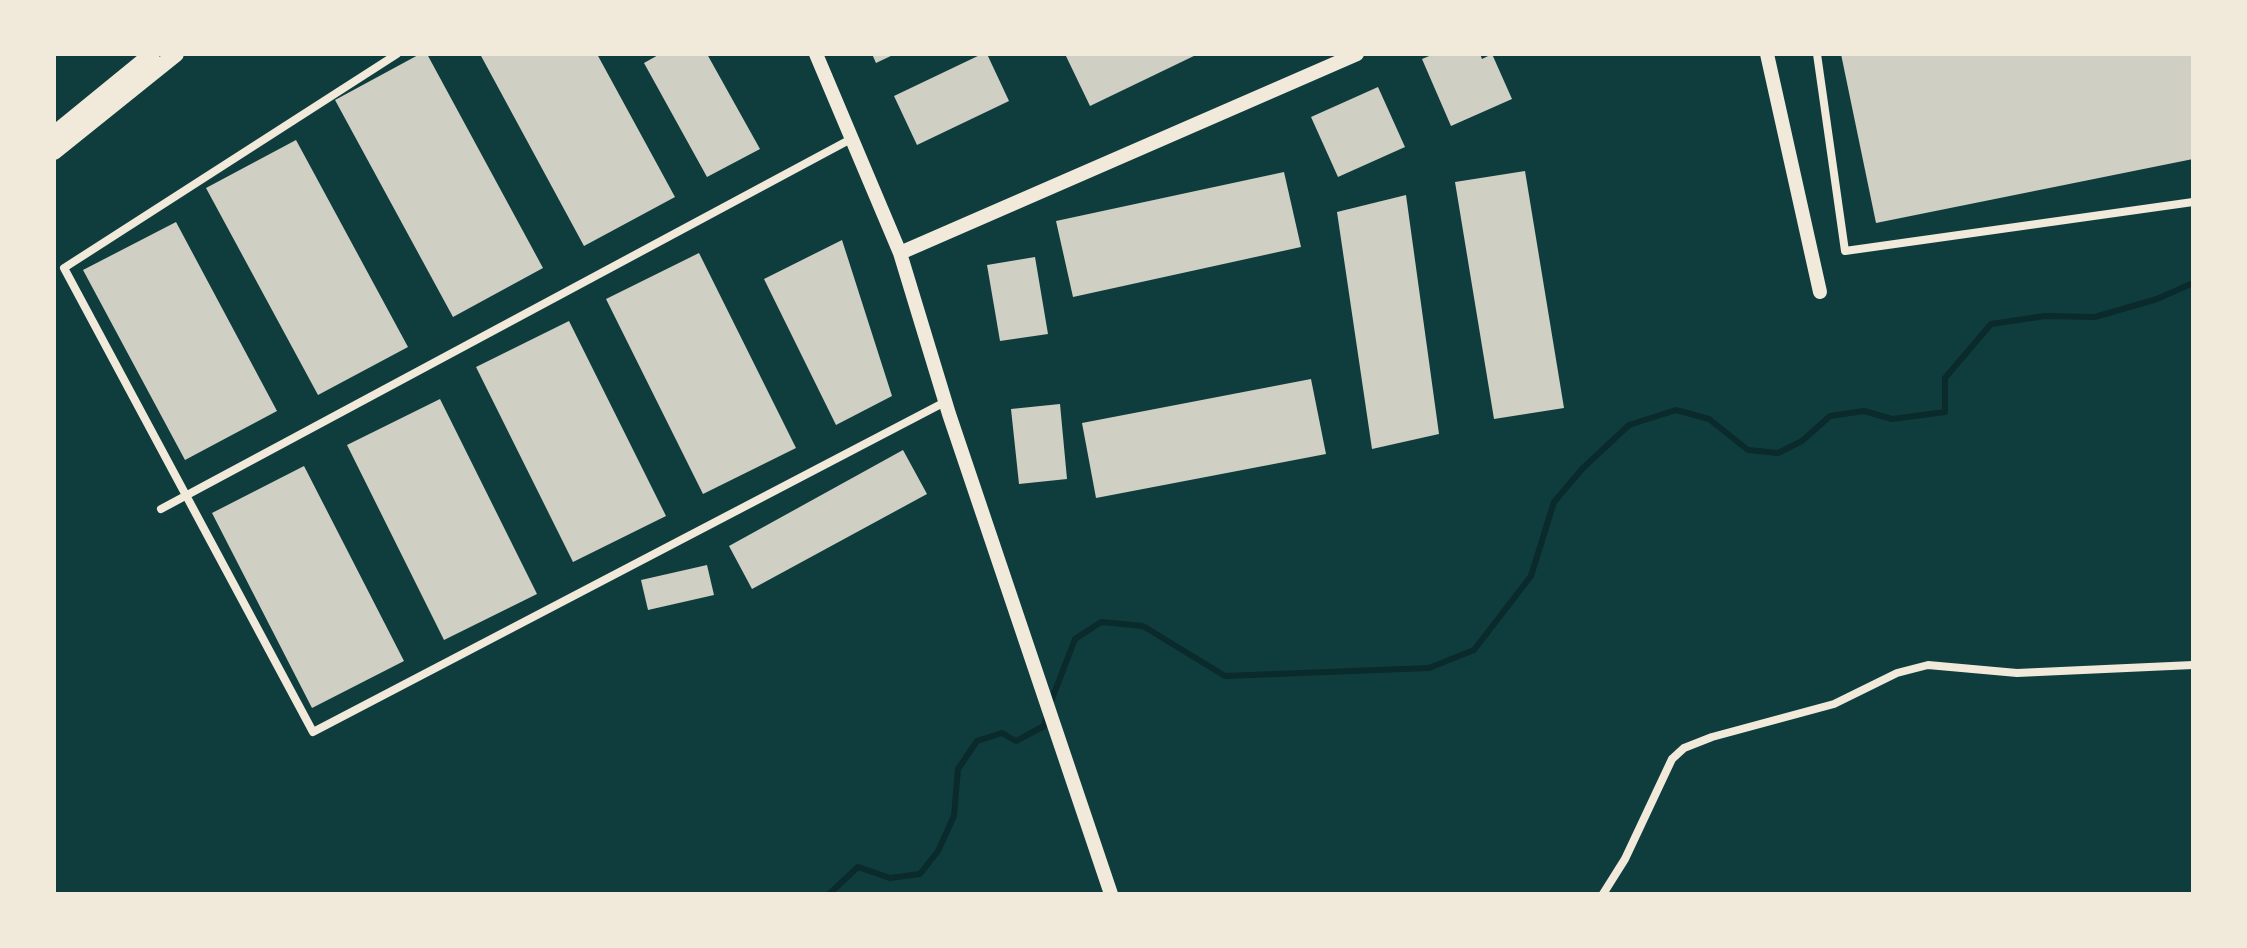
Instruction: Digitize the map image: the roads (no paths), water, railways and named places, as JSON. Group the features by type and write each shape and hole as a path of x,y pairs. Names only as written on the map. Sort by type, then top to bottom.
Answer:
{"main road":[{"path":"54,134 152,54"},
{"path":"54,152 176,54"}],"street":[{"path":"397,54 64,268 313,732 945,402"},
{"path":"816,54 900,253 945,402 1111,894"},
{"path":"900,253 1357,54"},
{"path":"1767,54 1820,292"},
{"path":"1817,54 1845,251 2193,202"},
{"path":"161,509 851,139"},
{"path":"1603,894 1625,859 1672,759 1684,748 1712,737 1834,704 1897,673 1928,665 2017,673 2193,665"}],"waterway":[{"path":"1050,704 1075,639 1101,622 1143,626 1225,676 1429,668 1474,650 1531,576 1554,502 1583,468 1629,425 1676,410 1709,419 1748,450 1778,453 1802,441 1830,416 1864,411 1892,419 1945,412 1945,378 1991,324 2045,316 2095,317 2157,299 2193,283"},
{"path":"829,894 858,867 890,878 920,874 938,851 954,816 958,769 977,741 1002,733 1016,741 1044,726 1047,715"}]}
